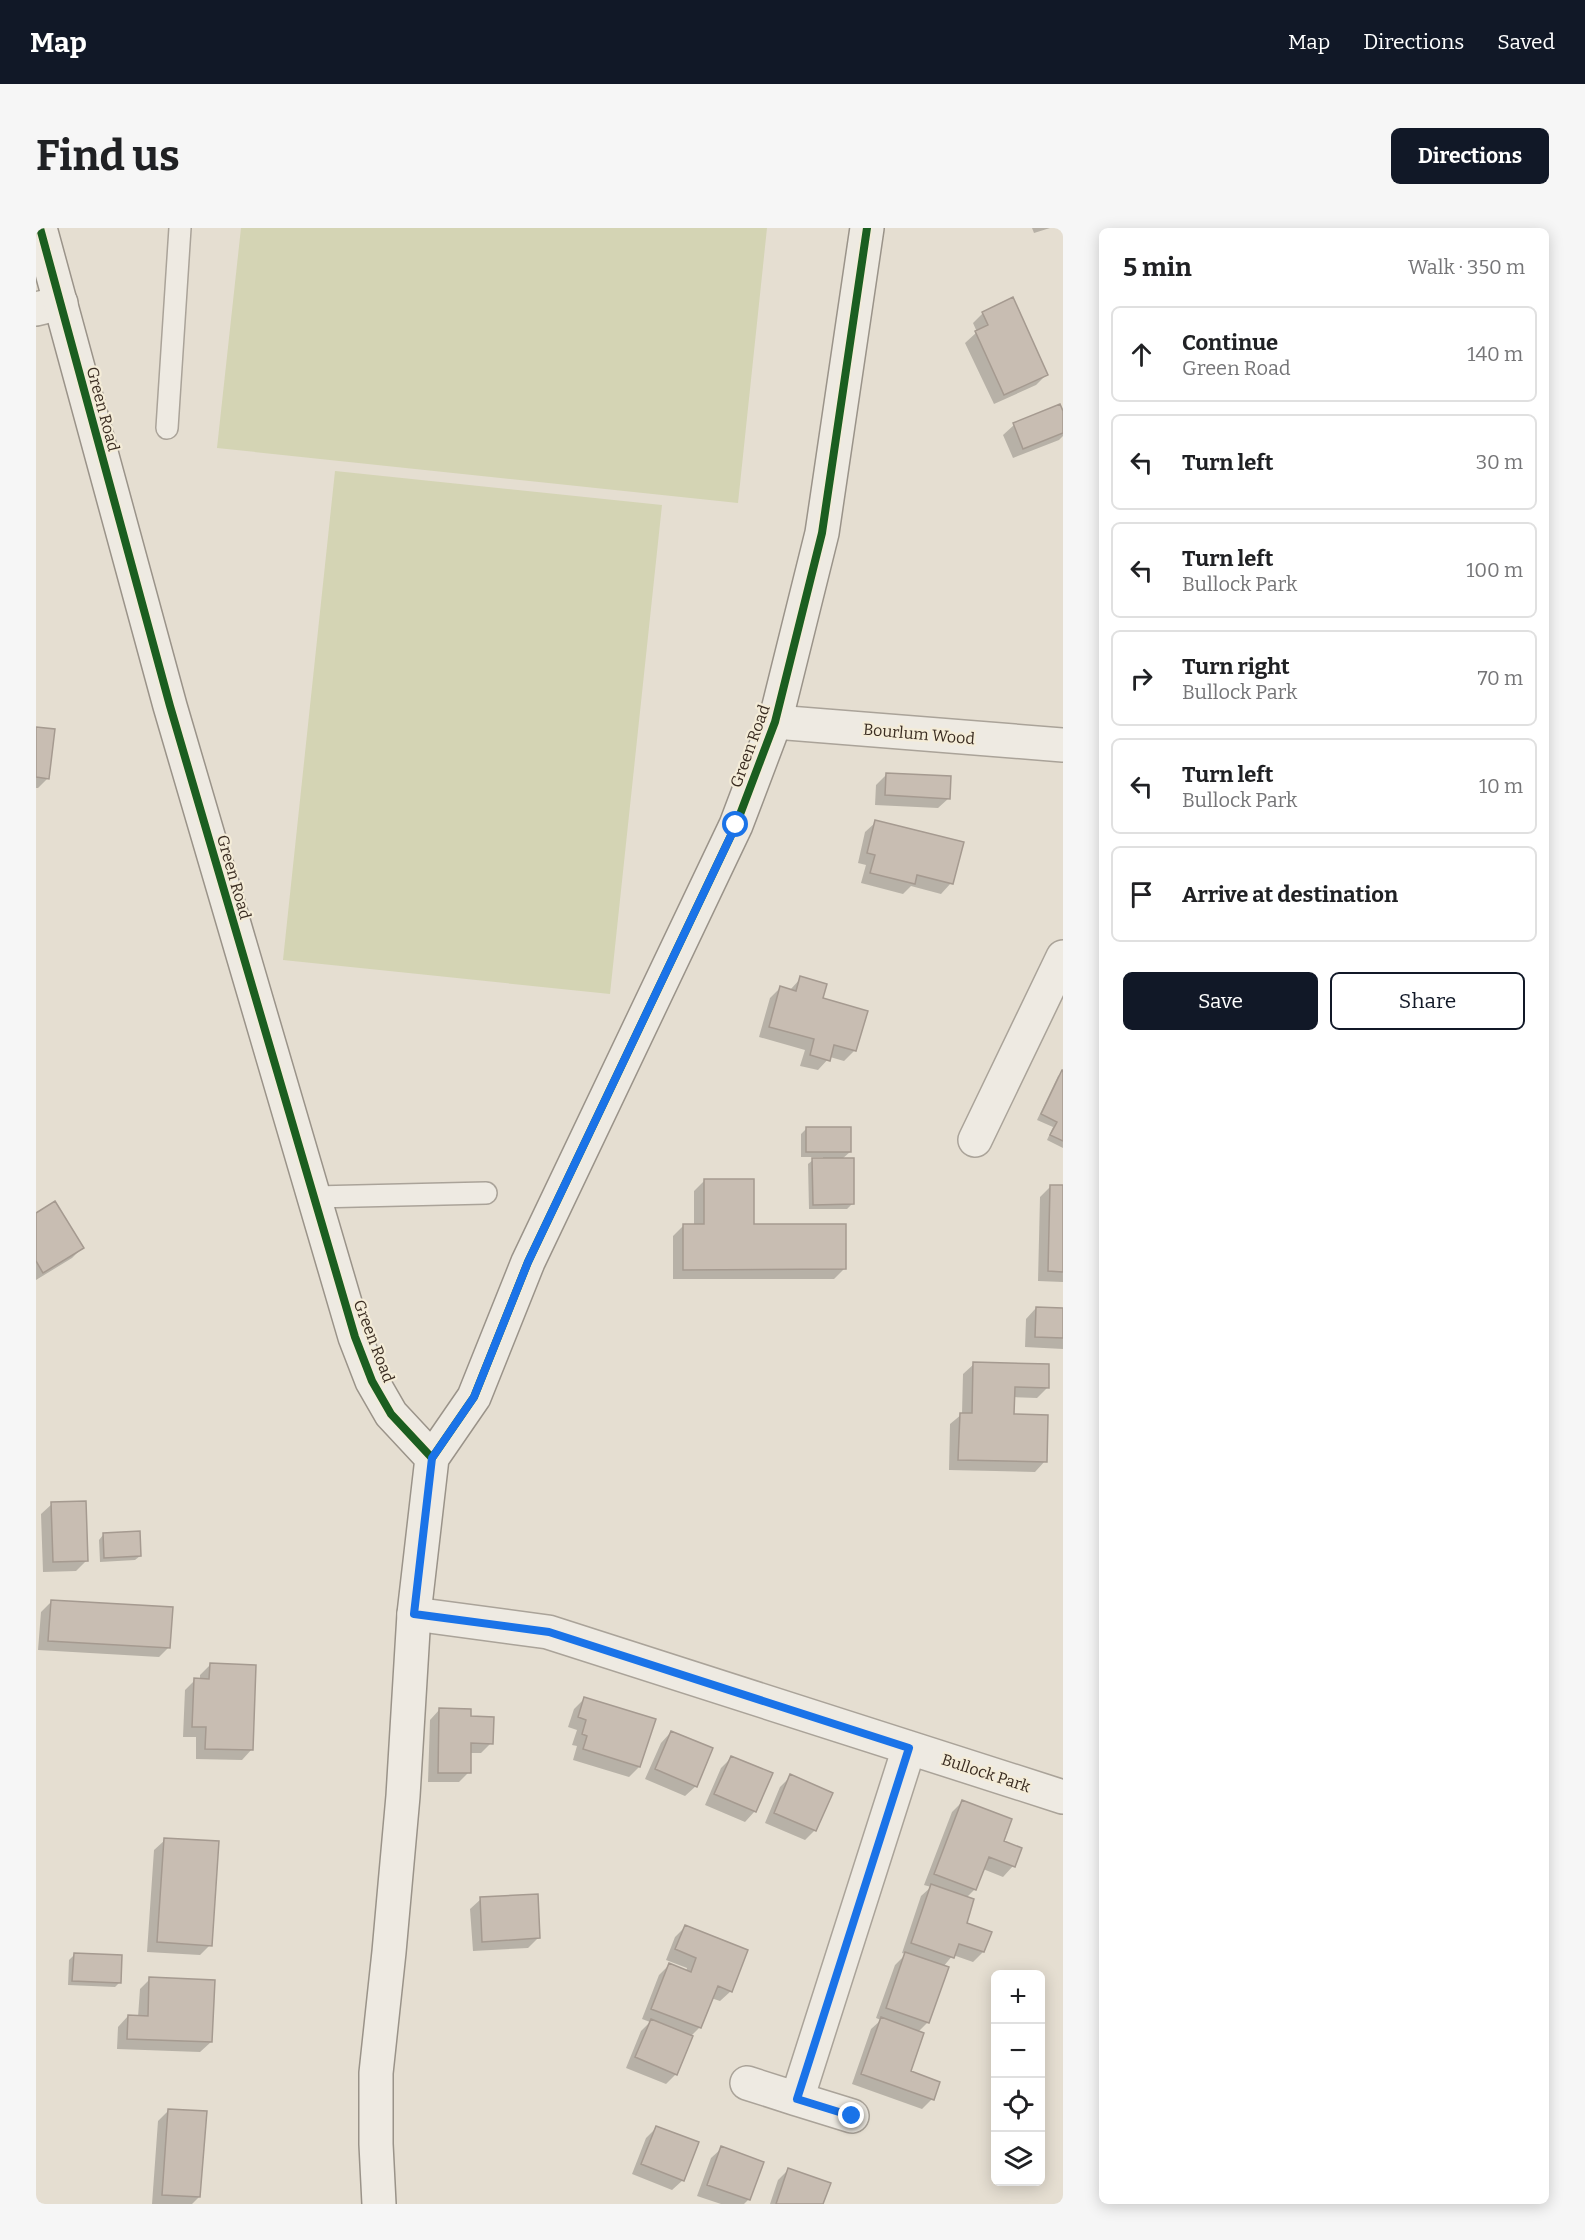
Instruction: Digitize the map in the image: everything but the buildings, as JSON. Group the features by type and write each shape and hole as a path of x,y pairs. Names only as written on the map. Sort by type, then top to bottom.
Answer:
{"street":[{"name":"Green Road","path":"40,228 48,306 170,706 315,1197 354,1338 372,1381 391,1414 432,1458 474,1397 528,1262 736,825 775,722 824,526 867,228"},
{"name":"Bourlum Wood","path":"775,722 1063,745"},
{"path":"975,1140 1063,957"},
{"path":"379,2204 375,2144 376,2073 390,1952 403,1796 414,1614 432,1458"},
{"name":"Bullock Park","path":"414,1614 549,1632 1063,1797"},
{"path":"797,2099 909,1748"},
{"path":"747,2084 852,2116"}],"lane":[{"path":"167,428 180,228"},
{"path":"315,1197 486,1193"}],"green space":[{"path":"241,228 767,228 738,503 217,448"},
{"path":"335,471 662,505 610,994 283,960"}],"cycle path":[{"path":"40,228 170,706 355,1337 372,1381 391,1414 432,1458 474,1397 528,1262 736,825 775,722 822,533 867,228"}],"route":[{"path":"736,825 528,1262 474,1397 432,1458 414,1614 549,1632 909,1748 797,2099 852,2116"}]}
